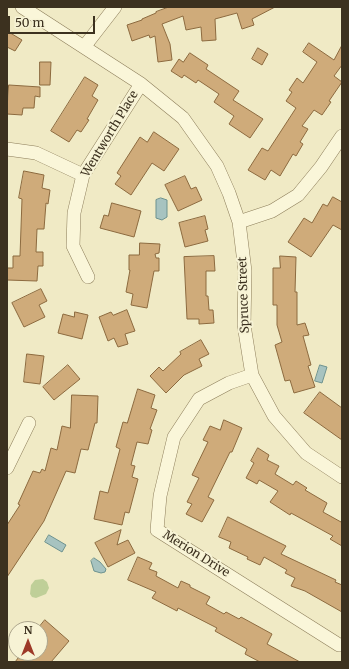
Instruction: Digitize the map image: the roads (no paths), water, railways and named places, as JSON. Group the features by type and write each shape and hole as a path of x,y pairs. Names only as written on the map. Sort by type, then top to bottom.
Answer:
{"street":[{"name":"Spruce Street","path":"22,7 141,84 183,118 217,166 229,193 239,222 245,271 244,325 252,374 274,416 306,453 342,477"},
{"path":"84,47 116,7"},
{"name":"Wentworth Place","path":"88,277 73,246 74,213 83,175 141,84"},
{"path":"239,222 272,211 298,195 321,167 342,136"},
{"path":"7,149 36,153 83,175"},
{"name":"Merion Drive","path":"252,374 229,383 199,399 174,437 160,496 157,530 342,645"},
{"path":"7,468 29,423"}],"water":[{"path":"161,198 167,200 167,217 162,220 156,218 156,200"},
{"path":"320,365 327,367 322,383 315,381"},
{"path":"49,535 66,545 62,552 45,542"},
{"path":"94,558 106,569 105,572 101,573 94,571 91,561"}]}
